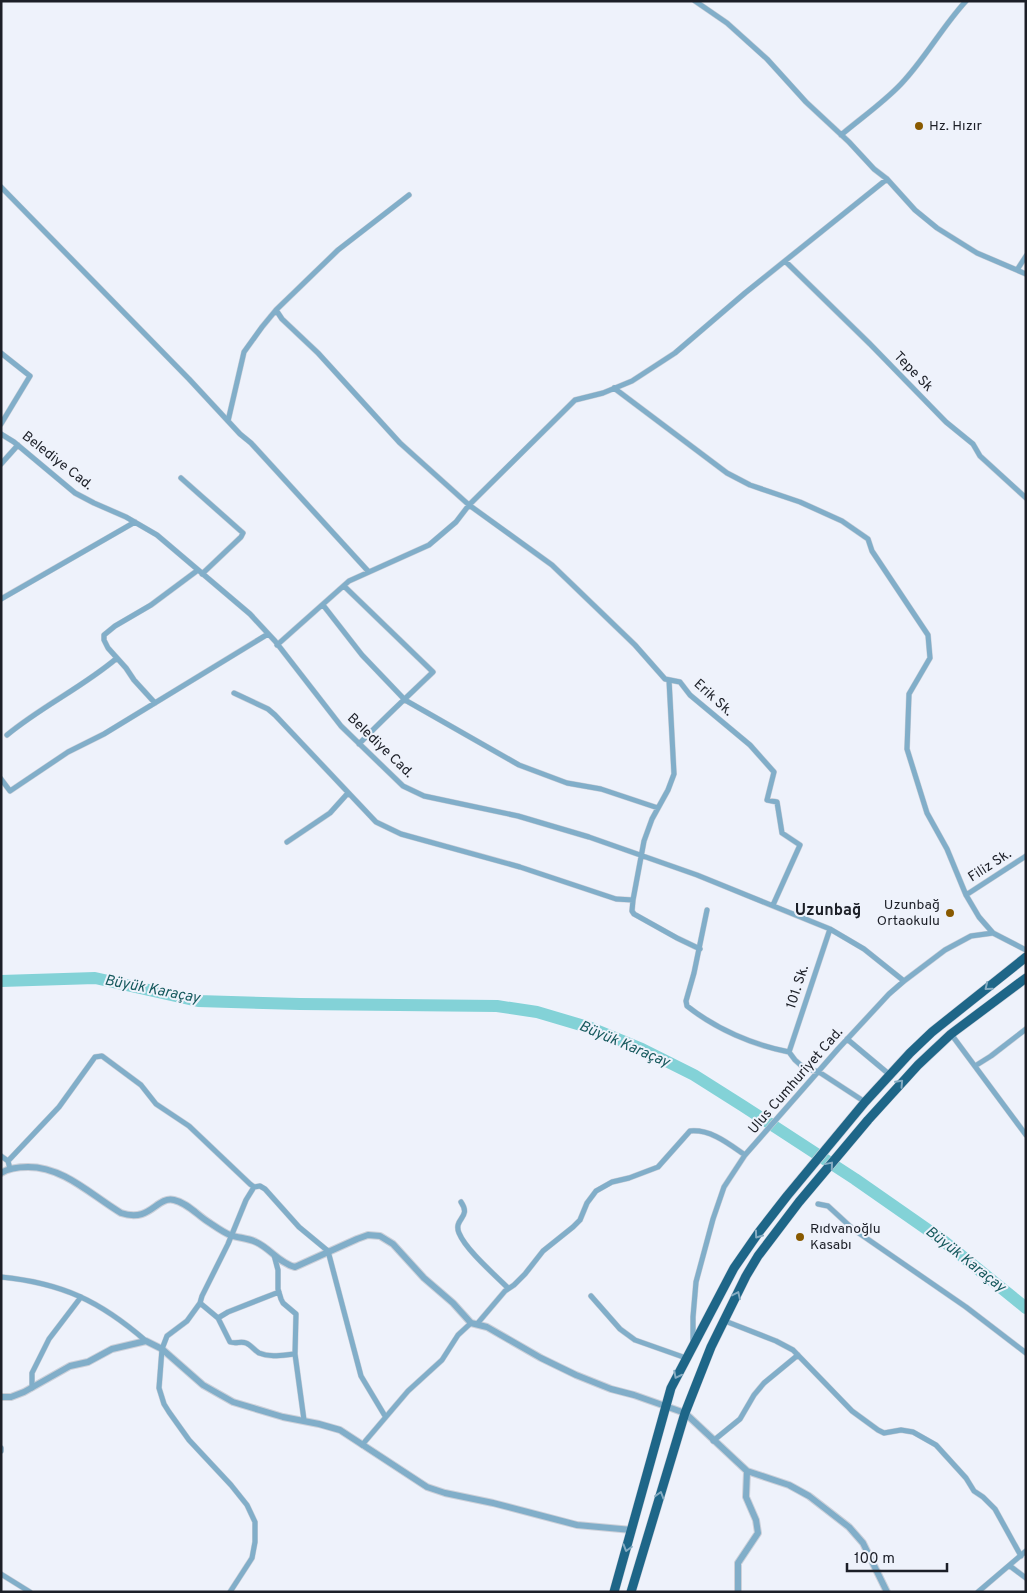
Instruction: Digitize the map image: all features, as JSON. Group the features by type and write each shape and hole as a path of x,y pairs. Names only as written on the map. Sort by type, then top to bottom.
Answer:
{"highway":[{"path":"614,1592 671,1388 734,1268 759,1232 788,1196 865,1102 890,1075 932,1032 1026,957"},
{"path":"631,1592 685,1413 711,1347 758,1256 868,1120 918,1065 951,1034 1026,978"}],"street":[{"path":"695,1 727,22 767,59 806,102 874,169 887,179 915,210 938,228 977,253 1026,274"},
{"path":"841,135 900,85 966,1"},
{"path":"277,645 349,581 429,545 456,522 469,505 575,400 603,393 632,381 675,353 887,179"},
{"path":"1,187 251,443 368,571"},
{"path":"228,421 244,352 276,310 338,250 408,195"},
{"path":"1017,270 1026,256"},
{"name":"Tepe Sk","path":"785,261 946,422 973,444 980,456 1026,498"},
{"name":"Erik Sk.","path":"276,310 282,319 318,353 400,443 469,505 552,565 635,645 665,680 680,682 690,695 750,746 774,772 767,800 777,802 782,833 800,845 773,905"},
{"path":"1,353 30,376 1,424"},
{"path":"614,388 727,473 750,485 800,502 842,521 868,539 872,551 928,635 930,658 909,694 907,749 927,813 947,848 966,895 979,917 993,933 1026,950"},
{"name":"Belediye Cad.","path":"1,434 18,445 75,493 157,534 250,614 336,719 403,786 424,796 518,816 697,875 830,929 864,949 904,980"},
{"path":"1,464 18,445"},
{"path":"155,703 108,648 104,635 200,572 240,538 243,533 181,478"},
{"path":"1,599 135,522"},
{"path":"344,586 433,672 405,700 387,714 359,744"},
{"path":"323,606 362,655 405,700 519,765 567,783 601,789 658,808"},
{"path":"1,779 10,790 68,752 104,734 268,634"},
{"path":"7,735 117,658"},
{"path":"669,680 674,774 649,827 641,856 632,911 634,914 700,949"},
{"path":"234,693 268,709 275,715 376,822 401,834 520,867 616,899 633,900"},
{"path":"287,842 330,813 348,793"},
{"name":"Filiz Sk.","path":"966,895 1026,856"},
{"path":"707,910 700,949 686,1001 687,1006 704,1018 739,1036 768,1048 789,1052 804,1068 819,1072 865,1102"},
{"name":"101. Sk.","path":"789,1052 830,929"},
{"name":"Ulus Cumhuriyet Cad.","path":"693,1343 696,1282 713,1219 724,1187 745,1155 847,1039 904,980 945,950 971,936 993,933"},
{"path":"975,1066 1026,1029"},
{"path":"951,1034 1026,1135"},
{"path":"847,1039 890,1075"},
{"path":"8,1161 58,1107 95,1057 102,1056 141,1085 156,1104 189,1126 254,1187"},
{"path":"362,1445 385,1416 418,1380 442,1360 458,1335 474,1324 508,1288 514,1285 543,1251 580,1220 587,1204 596,1191 612,1182 658,1167 690,1131 707,1133 722,1139 745,1155"},
{"path":"1,1156 8,1161 10,1169"},
{"path":"1,1173 10,1169 38,1167 60,1173 121,1213 130,1216 142,1215 162,1202 172,1200 184,1203 208,1223 231,1236 254,1241 268,1249 282,1262 295,1267 368,1235 380,1236 393,1244 424,1278 474,1324 487,1328 576,1375 611,1389 685,1413 747,1472 789,1485 809,1496 849,1527 863,1543 887,1592"},
{"path":"230,1592 252,1558 255,1542 255,1522 246,1505 231,1485 190,1440 164,1404 160,1388 162,1349 167,1336 187,1321 200,1303 246,1200 254,1187 260,1186 265,1189 299,1227 328,1251 360,1376 385,1416"},
{"path":"461,1202 465,1210 464,1216 457,1226 458,1232 472,1251 508,1288"},
{"path":"818,1204 828,1206 853,1229 966,1308 1026,1353"},
{"path":"273,1254 278,1270 279,1292 283,1303 296,1314 295,1354 304,1420"},
{"path":"1,1277 53,1286 81,1297 121,1319 146,1341 162,1349 203,1385 233,1402 283,1417 304,1420 340,1430 427,1487 576,1525 632,1530"},
{"path":"218,1318 228,1312 279,1292"},
{"path":"591,1296 620,1329 635,1340 686,1358"},
{"path":"32,1388 32,1373 49,1340 81,1297"},
{"path":"200,1303 218,1318 230,1342 235,1344 247,1343 256,1351 272,1356 295,1354"},
{"path":"725,1321 787,1346 836,1395 870,1425 884,1433 901,1430 914,1432 936,1445 966,1478 974,1491 995,1509 1021,1556"},
{"path":"1,1397 12,1397 70,1366 88,1362 112,1349 146,1341"},
{"path":"713,1441 740,1418 764,1383 798,1355"},
{"path":"738,1592 738,1563 758,1533 756,1520 749,1508 746,1497 747,1472"},
{"path":"978,1592 1026,1552"},
{"path":"1010,1566 1026,1578"},
{"path":"1,1574 30,1592"}],"waterway":[{"name":"Büyük Karaçay","path":"1,981 95,978 198,1001 497,1006 537,1012 591,1028 642,1049 694,1075 743,1106 855,1179 941,1239 1026,1308"}],"place":[{"name":"Hz. Hızır","path":"919,126"},
{"name":"Uzunbağ Ortaokulu","path":"950,913"},
{"name":"Rıdvanoğlu Kasabı","path":"800,1237"}],"district":[{"name":"Uzunbağ","path":"828,911"}]}
